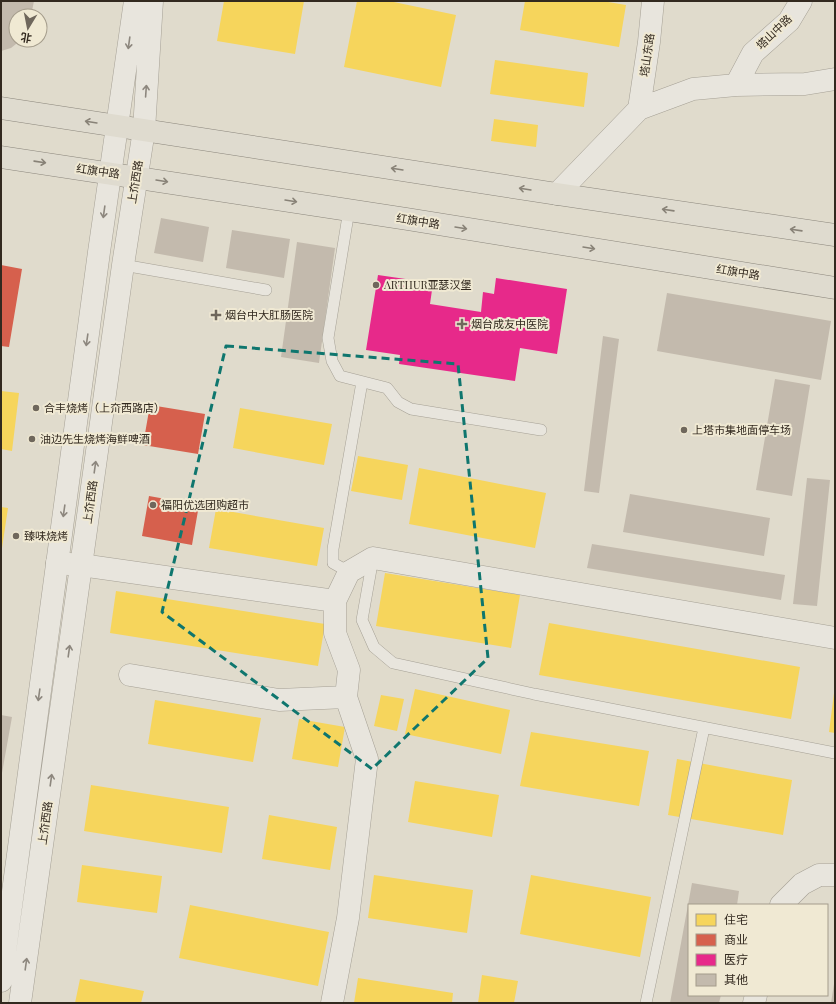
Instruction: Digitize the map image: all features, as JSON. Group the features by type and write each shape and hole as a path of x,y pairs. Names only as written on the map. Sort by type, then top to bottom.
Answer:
{"main road":[{"path":"1,108 557,194 835,235"},
{"name":"红旗中路","path":"1,157 349,210 835,288"}],"street":[{"name":"塔山东路","path":"639,109 650,42 653,1"},
{"name":"塔山中路","path":"736,85 753,52 789,21 801,1"},
{"name":"上夼西路","path":"1,981 110,173 117,126 142,3"},
{"name":"上夼西路","path":"20,1003 123,265 144,130 142,3"},
{"path":"557,194 639,109 693,89 736,85 805,84 835,80"},
{"path":"332,1003 348,918 367,759 346,697 349,670 335,633 335,601 349,572 373,558 835,638"},
{"path":"57,563 82,565 335,601"},
{"path":"130,675 279,700 346,697"},
{"path":"782,904 802,884 819,875 835,875"}],"lane":[{"path":"349,210 328,338 332,361 340,376 387,388 398,402 411,409 541,430"},
{"path":"123,265 266,290"},
{"path":"349,572 333,563 333,548 362,382"},
{"path":"373,558 362,620 374,647 393,663 534,694 835,753"},
{"path":"646,1003 704,728"}],"highlighted area":[{"path":"226,346 458,364 488,658 372,769 162,612"}],"building: 住宅":[{"path":"224,1 304,1 295,54 217,41"},
{"path":"357,1 389,1 456,15 441,87 344,67"},
{"path":"525,1 602,1 626,5 619,47 520,30"},
{"path":"495,60 588,73 584,107 490,94"},
{"path":"494,119 538,125 536,147 491,141"},
{"path":"1,391 19,393 12,451 1,449"},
{"path":"240,408 332,424 324,465 233,448"},
{"path":"358,456 408,465 402,500 351,491"},
{"path":"419,468 546,493 535,548 409,524"},
{"path":"1,507 8,508 2,548 1,548"},
{"path":"216,509 324,528 317,566 209,548"},
{"path":"385,573 520,595 511,648 376,626"},
{"path":"116,591 325,624 318,666 110,633"},
{"path":"549,623 800,667 791,719 539,675"},
{"path":"415,689 510,710 501,754 405,734"},
{"path":"835,693 835,733 829,732"},
{"path":"381,695 404,699 397,731 374,726"},
{"path":"155,700 261,718 253,762 148,744"},
{"path":"299,719 345,727 338,767 292,759"},
{"path":"531,732 649,751 639,806 520,786"},
{"path":"677,759 792,780 783,835 668,815"},
{"path":"415,781 499,795 492,837 408,822"},
{"path":"91,785 229,807 222,853 84,831"},
{"path":"269,815 337,827 330,870 262,859"},
{"path":"82,865 162,876 157,913 77,902"},
{"path":"374,875 473,890 467,933 368,918"},
{"path":"531,875 651,897 640,957 520,934"},
{"path":"190,905 329,932 318,986 179,958"},
{"path":"482,975 518,981 514,1003 478,1003"},
{"path":"358,978 453,993 452,1003 354,1003"},
{"path":"80,979 144,991 141,1003 75,1003"}],"building: 商业":[{"path":"1,265 22,269 9,347 1,346"},
{"path":"150,405 205,414 198,454 143,445"},
{"path":"149,496 199,505 192,545 142,536"}],"building: 医疗":[{"path":"378,275 433,283 430,304 481,312 483,292 494,294 496,278 567,289 557,354 520,348 515,381 399,364 400,355 366,350"}],"building: 其他":[{"path":"1,1 34,1 33,8 8,8 8,48 11,48 1,51"},
{"path":"161,218 209,227 203,262 154,253"},
{"path":"232,230 290,239 284,278 226,268"},
{"path":"297,242 335,248 319,363 281,357"},
{"path":"667,293 831,321 821,380 657,351"},
{"path":"603,336 619,339 599,493 584,491"},
{"path":"775,379 810,385 792,496 756,490"},
{"path":"807,478 830,480 817,606 793,604"},
{"path":"630,494 770,518 764,556 623,532"},
{"path":"592,544 785,575 781,600 587,568"},
{"path":"1,715 12,717 2,773 1,773"},
{"path":"692,883 739,891 737,904 688,904"},
{"path":"688,905 688,996 721,996 719,1003 670,1003"},
{"path":"834,984 835,1003 831,1003"}],"place":[{"name":"ARTHUR亚瑟汉堡","path":"376,285"},
{"name":"烟台中大肛肠医院","path":"216,315"},
{"name":"烟台成友中医院","path":"462,324"},
{"name":"合丰烧烤（上夼西路店）","path":"36,408"},
{"name":"上塔市集地面停车场","path":"684,430"},
{"name":"油边先生烧烤海鲜啤酒","path":"32,439"},
{"name":"福阳优选团购超市","path":"153,505"},
{"name":"臻味烧烤","path":"16,536"}]}
